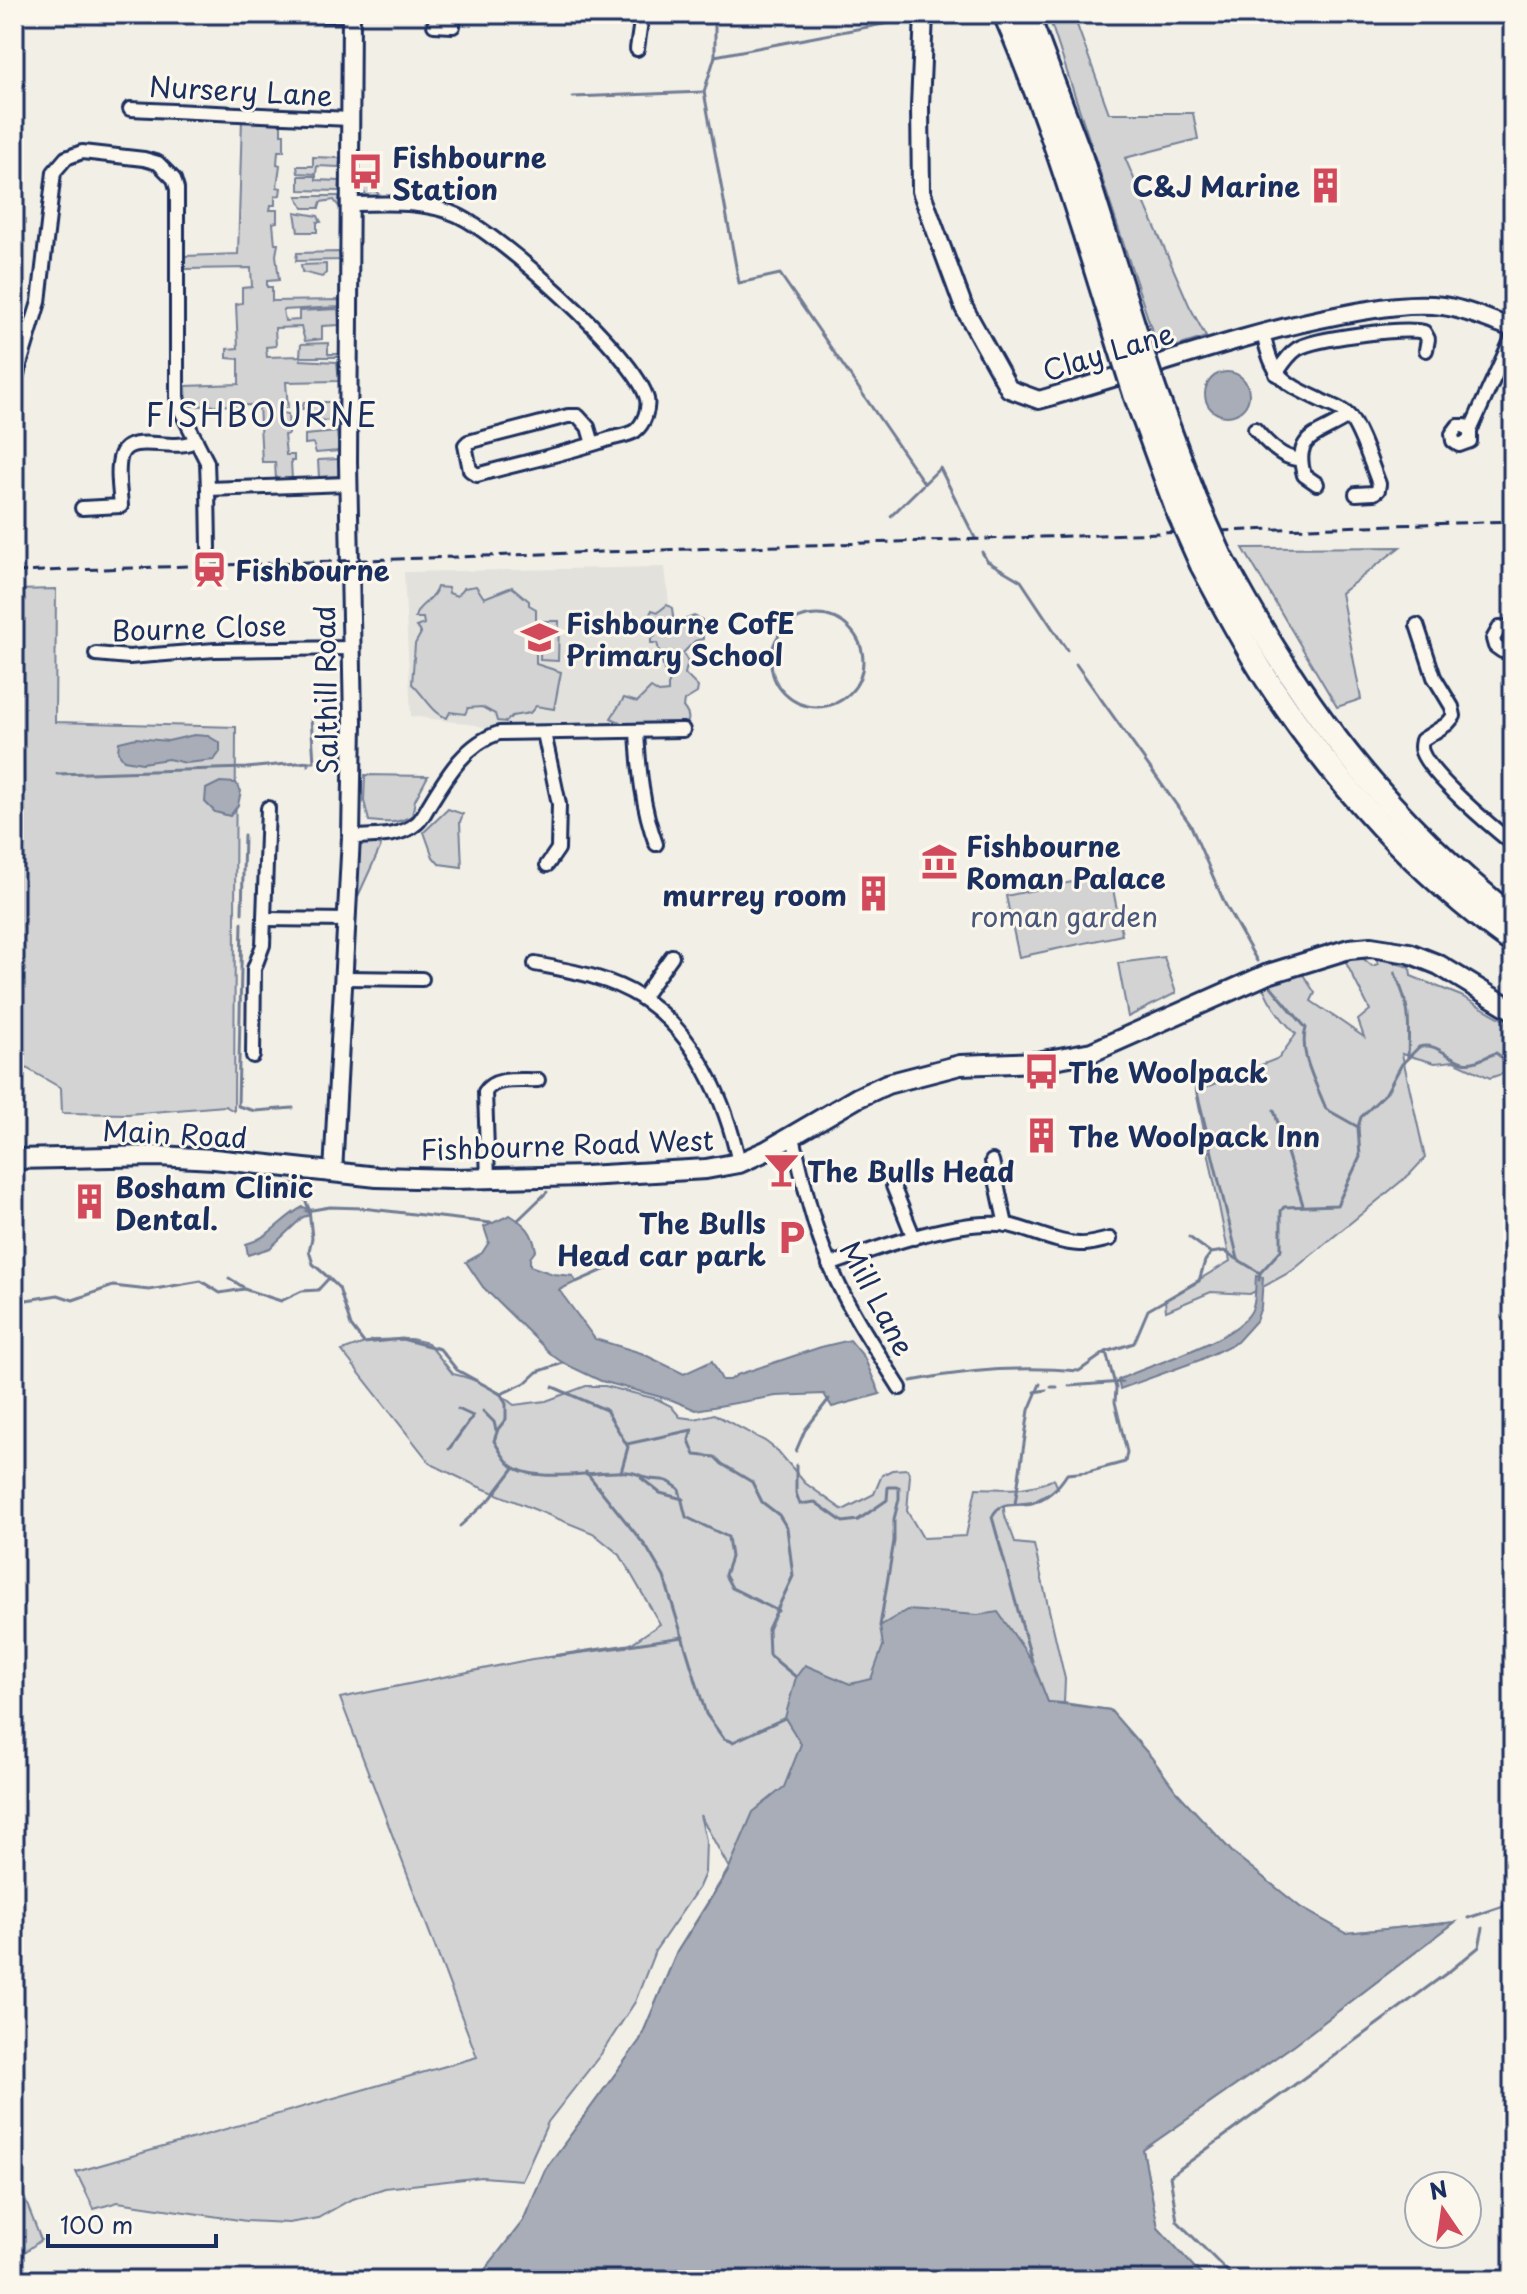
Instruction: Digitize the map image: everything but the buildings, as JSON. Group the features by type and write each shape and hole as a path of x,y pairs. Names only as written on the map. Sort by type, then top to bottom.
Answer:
{"highway":[{"path":"1005,14 1026,62 1129,343"},
{"path":"1027,14 1081,158 1144,392 1186,504 1272,687 1355,797 1448,890 1513,942"},
{"path":"1211,561 1333,738 1399,815 1437,853 1513,918"}],"main road":[{"name":"Fishbourne Road West","path":"333,1173 488,1179 706,1169 739,1163 793,1137 857,1098 887,1084 960,1065 1037,1062 1092,1052 1268,974 1349,949 1371,947 1409,953 1439,965 1513,1010"},
{"name":"Main Road","path":"14,1159 172,1157 333,1173"}],"street":[{"path":"245,14 351,14"},
{"name":"Salthill Road","path":"333,1173 351,837 348,484 351,14"},
{"path":"434,25 453,26 453,14"},
{"path":"637,49 642,14"},
{"name":"Clay Lane","path":"924,14 920,106 921,191 964,308 1009,389 1039,400 1195,351 1381,308 1416,304 1447,307 1513,328"},
{"name":"Nursery Lane","path":"130,109 350,119"},
{"path":"14,384 39,302 53,177 66,158 82,152 158,163 174,179 177,189 177,397 207,462 209,548"},
{"path":"349,204 419,204 460,217 503,244 575,311 625,362 639,381 647,400 646,416 635,430 593,444 477,475 470,470 465,445 468,442 568,416 578,416 588,427 593,444"},
{"path":"1276,374 1291,354 1305,346 1391,330 1424,332 1428,339 1426,350"},
{"path":"1263,333 1276,374 1349,416 1379,484 1374,493 1356,494"},
{"path":"1470,431 1513,336"},
{"path":"1317,484 1304,475 1301,448 1307,439 1331,429 1349,416"},
{"path":"1255,429 1266,442 1293,460 1300,459"},
{"path":"82,508 121,506 120,458 124,450 133,444 179,446 196,440"},
{"path":"208,489 348,484"},
{"path":"1417,625 1434,677 1454,716 1422,740 1420,748 1423,756 1452,788 1513,844"},
{"path":"1513,628 1500,627 1493,639 1495,646 1502,651 1513,649"},
{"name":"Bourne Close","path":"96,654 129,657 215,650 351,648"},
{"path":"351,837 383,836 402,831 417,822 446,778 473,746 486,737 499,733 683,730"},
{"path":"637,731 639,781 645,815 656,844"},
{"path":"544,733 559,804 558,849 547,865"},
{"path":"253,1056 254,969 263,945 268,808"},
{"path":"264,919 348,920"},
{"path":"642,998 672,956"},
{"path":"535,964 588,975 642,998 694,1050 725,1108 739,1163"},
{"path":"345,978 422,979"},
{"path":"253,1040 267,1039"},
{"path":"488,1179 485,1092 489,1085 496,1082 538,1080"},
{"name":"Mill Lane","path":"793,1137 829,1265 861,1327 900,1388"},
{"path":"992,1161 1006,1225"},
{"path":"893,1186 914,1238"},
{"path":"829,1265 942,1230 1006,1225 1080,1244 1110,1239"}],"shaded area":[{"path":"1227,372 1243,378 1249,394 1243,410 1227,416 1211,410 1205,394 1211,378"},
{"name":"Fishbourne CofE Primary School","path":"665,567 683,730 501,733 476,725 411,716 404,572"},
{"path":"194,735 208,736 220,743 220,752 214,760 186,763 168,759 142,763 124,760 118,752 119,742 136,738 168,741"},
{"path":"220,782 236,783 241,791 238,805 230,816 215,812 205,802 206,789"},
{"path":"303,1207 309,1209 310,1215 303,1217 270,1248 248,1255 246,1244 262,1237"},
{"path":"510,1215 524,1225 532,1238 536,1250 530,1258 530,1266 553,1274 573,1276 576,1282 559,1290 595,1339 641,1353 684,1374 712,1361 722,1380 850,1340 864,1357 880,1394 832,1407 824,1394 776,1396 696,1410 672,1400 601,1381 563,1363 483,1287 466,1262 482,1253 489,1242 484,1227"},
{"path":"1256,1276 1263,1277 1261,1307 1256,1321 1237,1342 1200,1360 1120,1389 1118,1380 1214,1340 1246,1319 1254,1303"},
{"path":"907,1610 978,1615 998,1612 1032,1661 1048,1702 1110,1710 1176,1791 1233,1853 1300,1907 1346,1933 1455,1922 1295,2044 1143,2150 1158,2228 1206,2280 477,2280 523,2221 545,2170 640,2040 677,1952 727,1873 753,1812 784,1787 801,1744 785,1718 796,1677 805,1665 850,1684 871,1679 883,1646 880,1626"}],"green space":[{"path":"1048,14 1073,14 1109,113 1193,113 1198,139 1125,158 1206,337 1159,352"},
{"path":"242,118 281,120 281,134 284,134 284,151 278,151 277,164 280,165 277,187 281,188 280,195 275,196 275,205 271,205 270,210 277,210 277,222 273,223 275,244 278,244 279,280 267,281 267,287 272,287 272,301 339,300 339,307 283,310 285,321 299,320 299,311 338,309 339,325 322,326 322,339 305,341 301,327 275,328 276,346 266,347 267,357 300,356 301,344 328,343 328,354 339,354 339,357 301,357 300,360 337,362 339,381 286,382 288,408 282,408 282,413 288,414 289,434 284,435 286,455 294,455 294,461 291,461 292,479 276,480 275,462 262,462 259,405 187,406 186,386 239,384 239,359 227,358 227,349 238,348 236,304 242,303 242,288 252,287 251,268 185,269 185,256 238,254"},
{"path":"313,157 340,158 339,167 317,166 316,174 298,173 297,166 313,166"},
{"path":"357,167 380,196 368,196 359,189"},
{"path":"299,176 340,181 339,191 299,190"},
{"path":"297,196 339,196 339,207 334,200 321,202 319,208 303,208"},
{"path":"295,212 318,216 321,222 317,222 317,232 298,232"},
{"path":"339,252 340,260 296,261 297,253"},
{"path":"326,264 326,273 322,277 302,272 301,265"},
{"path":"304,402 338,402 338,421 308,420 308,408 302,409"},
{"path":"337,432 339,451 316,453 313,443 305,444 305,435"},
{"path":"339,459 340,474 319,477 318,460"},
{"path":"1400,547 1341,593 1361,699 1337,707 1243,548"},
{"path":"476,586 484,598 512,587 536,609 536,664 561,672 554,709 536,706 530,713 512,716 506,722 497,721 495,714 482,707 468,708 465,714 450,712 447,718 432,708 412,684 415,644 421,633 416,627 424,624 423,618 415,618 416,613 433,596 437,587 448,588 449,593 457,596 464,588"},
{"path":"56,589 55,722 236,727 234,1111 225,1106 128,1114 62,1113 61,1088 14,1061 14,590"},
{"path":"667,605 672,608 674,624 694,616 702,620 703,639 695,641 683,653 688,662 685,674 698,687 697,693 684,701 688,723 681,733 621,726 620,722 611,718 624,698 637,702 651,688 659,693 668,692 673,674 665,673 657,643 651,643 655,636 654,625 648,618 652,610 658,612"},
{"path":"541,621 559,621 558,661 540,660"},
{"path":"365,775 428,776 415,800 412,816 386,822 369,821 364,801"},
{"path":"448,809 463,814 460,822 462,867 439,864 433,857 424,832"},
{"path":"369,841 381,846 354,905 357,852 361,844"},
{"name":"roman garden","path":"1110,874 1122,935 1019,957 1006,896"},
{"path":"1360,956 1372,966 1378,964 1376,958 1410,967 1411,976 1461,996 1513,1025 1513,1070 1490,1078 1454,1061 1435,1063 1402,1054 1425,1158 1410,1174 1292,1271 1250,1294 1211,1292 1166,1311 1165,1300 1230,1261 1196,1091 1279,1058 1296,1034 1276,1010 1261,981 1300,970 1315,993 1311,1001 1364,1037 1358,1020 1370,1010 1344,959"},
{"path":"1164,957 1176,993 1128,1017 1118,963"},
{"path":"411,1339 428,1343 453,1374 486,1386 514,1405 546,1401 586,1386 605,1386 657,1399 671,1406 680,1417 695,1419 714,1414 765,1441 778,1451 805,1483 843,1510 874,1494 882,1475 892,1470 907,1469 910,1475 907,1511 923,1538 966,1536 976,1488 1026,1487 1054,1479 1058,1488 1033,1502 1004,1505 1004,1510 1015,1543 1034,1545 1065,1679 1064,1703 1110,1710 1176,1791 1233,1853 1300,1907 1346,1933 1455,1922 1295,2044 1143,2150 1158,2228 1206,2280 916,2280 1063,1703 1048,1702 1033,1663 869,1786 477,2280 523,2221 545,2170 640,2040 677,1952 729,1868 700,1815 706,1840 705,1873 699,1887 655,1951 635,2002 601,2054 548,2122 522,2180 482,2177 385,2188 350,2200 318,2218 289,2223 246,2221 118,2202 94,2209 76,2172 477,2057 340,1698 532,1659 626,1647 660,1624 620,1555 593,1533 431,1464 342,1351 373,1340"},
{"path":"14,2171 41,2240 14,2260"}],"waterway":[{"path":"715,14 715,56 704,92 739,283 780,274 924,483"},
{"path":"715,56 899,21"},
{"path":"573,97 704,92"},
{"path":"891,516 940,468 975,538"},
{"path":"982,552 987,561 1021,581 1067,650"},
{"path":"817,615 835,619 850,628 859,643 863,661 859,679 850,694 835,703 817,707 799,703 784,694 775,679 771,661 775,643 784,628 799,619 817,615"},
{"path":"1076,664 1190,824 1225,904 1257,961"},
{"path":"308,762 314,762 311,717 340,717"},
{"path":"57,774 246,768 308,762 308,765"},
{"path":"242,913 244,835"},
{"path":"242,923 238,1106 255,1111 293,1108"},
{"path":"1395,973 1408,1015 1408,1058"},
{"path":"1269,984 1306,1028 1306,1058 1326,1109 1358,1127"},
{"path":"1259,1280 1260,1273 1281,1250 1281,1211 1284,1207 1337,1205 1360,1157 1358,1127 1361,1117 1386,1093 1402,1064 1419,1047 1437,1048 1467,1063 1496,1053 1513,1066"},
{"path":"1195,1084 1238,1259"},
{"path":"1274,1110 1303,1205"},
{"path":"291,1184 299,1185 309,1209 312,1238 309,1251 313,1264 329,1278"},
{"path":"518,1220 547,1192"},
{"path":"306,1211 330,1207 362,1208 491,1223"},
{"path":"1189,1237 1211,1253"},
{"path":"911,1381 995,1370 1079,1371 1106,1352 1134,1343 1148,1310 1199,1281 1211,1253 1224,1251 1260,1273"},
{"path":"576,1282 615,1265"},
{"path":"229,1278 243,1287"},
{"path":"14,1302 58,1295 73,1300 113,1286 149,1290 201,1281 220,1293 244,1289 281,1301 302,1291 318,1290 329,1278 339,1288 351,1326 364,1343 402,1339 440,1349 457,1370 501,1394"},
{"path":"1032,1661 992,1517 1004,1506 1032,1503 1043,1498 1057,1488 1067,1474 1125,1462 1127,1452 1115,1402 1116,1388 1106,1352"},
{"path":"563,1363 537,1372 525,1383 501,1394 506,1404 506,1419 494,1441 507,1461 523,1471 536,1474 628,1472 668,1482 679,1489 686,1517 728,1537 731,1557 725,1575 732,1588 778,1611"},
{"path":"1069,1386 1122,1382"},
{"path":"1015,1504 1029,1410 1040,1384"},
{"path":"553,1387 606,1410 628,1447 621,1472"},
{"path":"1051,1387 1057,1387"},
{"path":"1035,1392 1046,1390"},
{"path":"796,1451 805,1430 829,1399"},
{"path":"449,1449 473,1416 458,1409"},
{"path":"483,1411 494,1422 496,1430"},
{"path":"627,1444 692,1430 689,1440 695,1455 715,1457 752,1482 762,1502 779,1515 787,1528 793,1576 768,1629 769,1655 796,1677"},
{"path":"796,1465 796,1493 800,1504 815,1502 843,1522 858,1520 887,1500 888,1487 899,1487 880,1626"},
{"path":"460,1526 491,1498 514,1468"},
{"path":"586,1472 647,1548 664,1577 706,1714 724,1739 733,1742 785,1718"},
{"path":"641,1478 660,1493 683,1499"},
{"path":"546,1657 683,1637"},
{"path":"1468,1918 1513,1903"},
{"path":"1236,2280 1177,2221 1170,2176 1451,1970 1479,1947 1483,1928"}],"railway":[{"path":"14,572 1513,521"}],"place":[{"name":"Fishbourne Station","path":"366,172"},
{"name":"C&J Marine","path":"1326,185"},
{"name":"Fishbourne","path":"209,569"},
{"name":"Fishbourne CofE Primary School","path":"540,638"},
{"name":"Fishbourne Roman Palace","path":"940,861"},
{"name":"murrey room","path":"873,894"},
{"name":"The Woolpack","path":"1042,1071"},
{"name":"The Woolpack Inn","path":"1042,1135"},
{"name":"The Bulls Head","path":"781,1170"},
{"name":"Bosham Clinic Dental.","path":"89,1202"},
{"name":"The Bulls Head car park","path":"792,1238"}],"district":[{"name":"FISHBOURNE","path":"262,414"}]}
